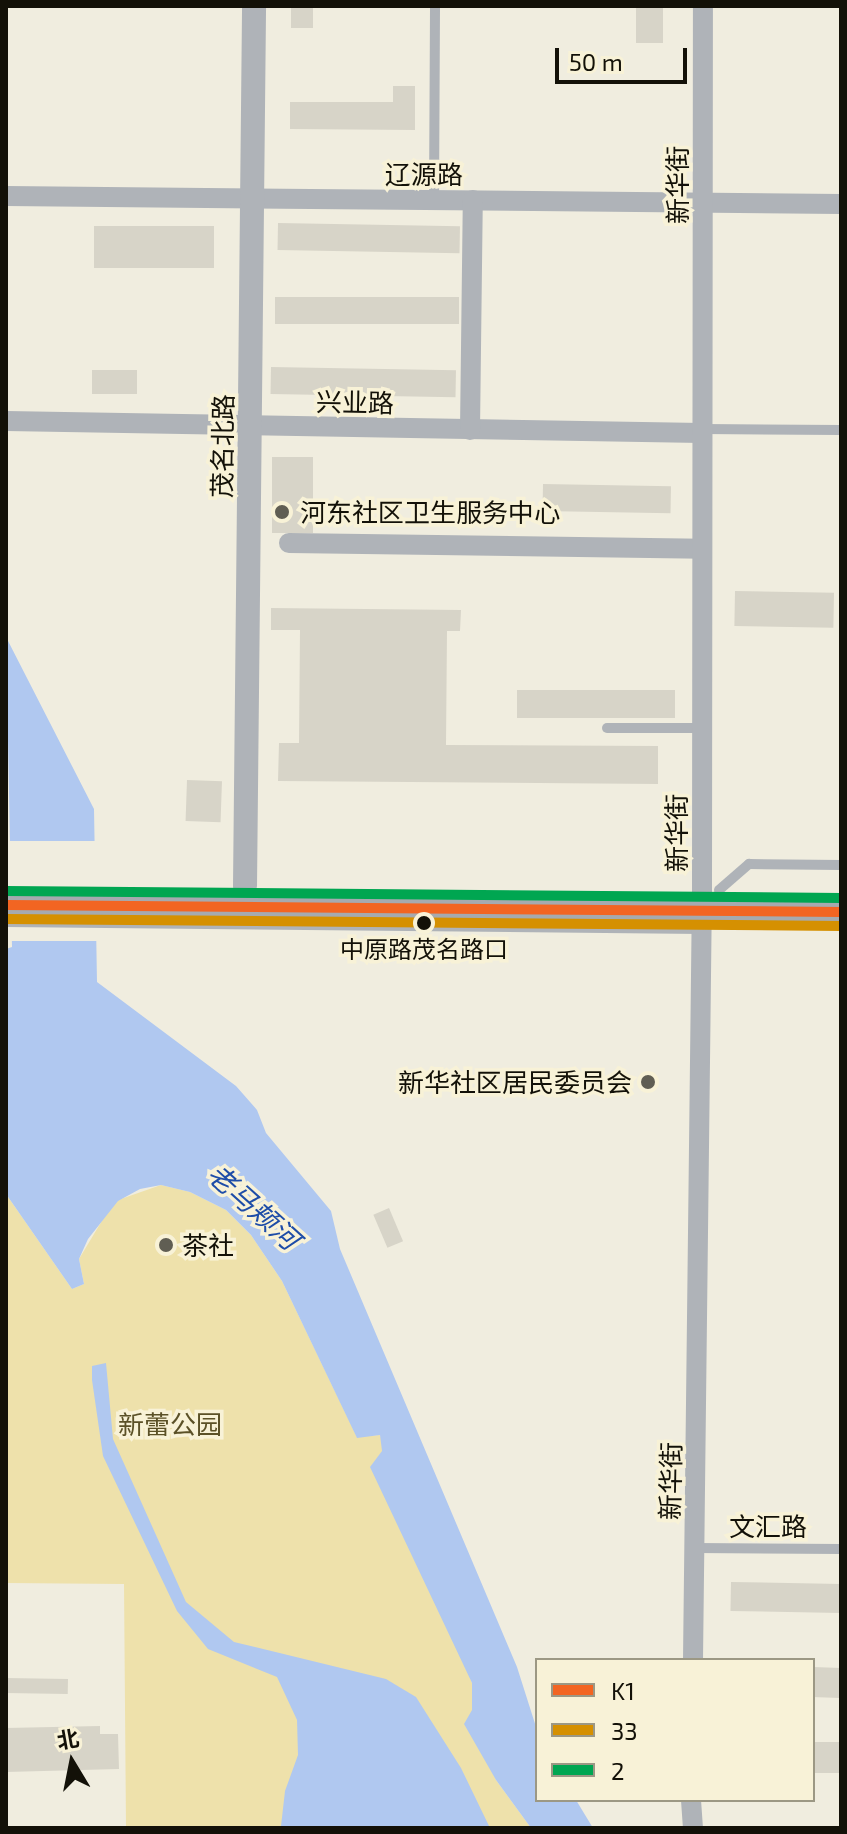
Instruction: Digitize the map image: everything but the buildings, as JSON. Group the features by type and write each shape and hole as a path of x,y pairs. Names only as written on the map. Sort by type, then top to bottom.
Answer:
{"main road":[{"path":"6,884 104,903 245,886 841,912"},
{"path":"6,905 706,905 841,891"}],"street":[{"name":"茂名北路","path":"245,886 254,6"},
{"name":"新华街","path":"693,1658 706,905 702,728 703,6"},
{"name":"辽源路","path":"6,196 841,204"},
{"path":"470,430 473,200"},
{"name":"兴业路","path":"6,421 702,431"},
{"path":"289,543 702,549"},
{"path":"691,1802 693,1828"}],"lane":[{"path":"434,200 435,6"},
{"path":"702,431 841,430"},
{"path":"607,728 702,728"},
{"path":"706,905 749,864 841,865"},
{"path":"6,922 104,903"},
{"name":"文汇路","path":"695,1548 841,1549"}],"green space":[{"name":"新蕾公园","path":"161,1185 190,1192 226,1210 251,1235 282,1281 357,1437 380,1435 472,1683 472,1710 496,1780 531,1828 126,1828 124,1584 6,1583 6,1194 72,1289 84,1284 79,1259 106,1214 118,1200"}],"water":[{"name":"老马颊河","path":"6,637 94,809 97,982 236,1086 257,1110 266,1133 331,1211 340,1249 517,1667 535,1724 535,1802 577,1802 593,1828 531,1828 496,1780 464,1724 472,1710 472,1683 370,1467 382,1451 380,1435 357,1438 282,1281 251,1235 226,1210 190,1192 161,1185 140,1189 118,1201 88,1239 79,1259 84,1284 72,1289 6,1194 6,949 12,947"},
{"path":"106,1363 113,1439 186,1602 234,1642 386,1679 416,1697 461,1768 490,1828 281,1826 285,1791 298,1755 297,1720 277,1677 208,1649 177,1611 103,1456 92,1366"}],"pier":[{"path":"6,841 100,841 100,941 6,941"}],"transit line":[{"name":"2","path":"6,891 841,898"},
{"name":"K1","path":"6,905 841,912"},
{"name":"33","path":"6,919 841,926"}],"place":[{"name":"河东社区卫生服务中心","path":"282,512"},
{"name":"中原路茂名路口","path":"424,923"},
{"name":"新华社区居民委员会","path":"648,1082"},
{"name":"茶社","path":"166,1245"}]}
